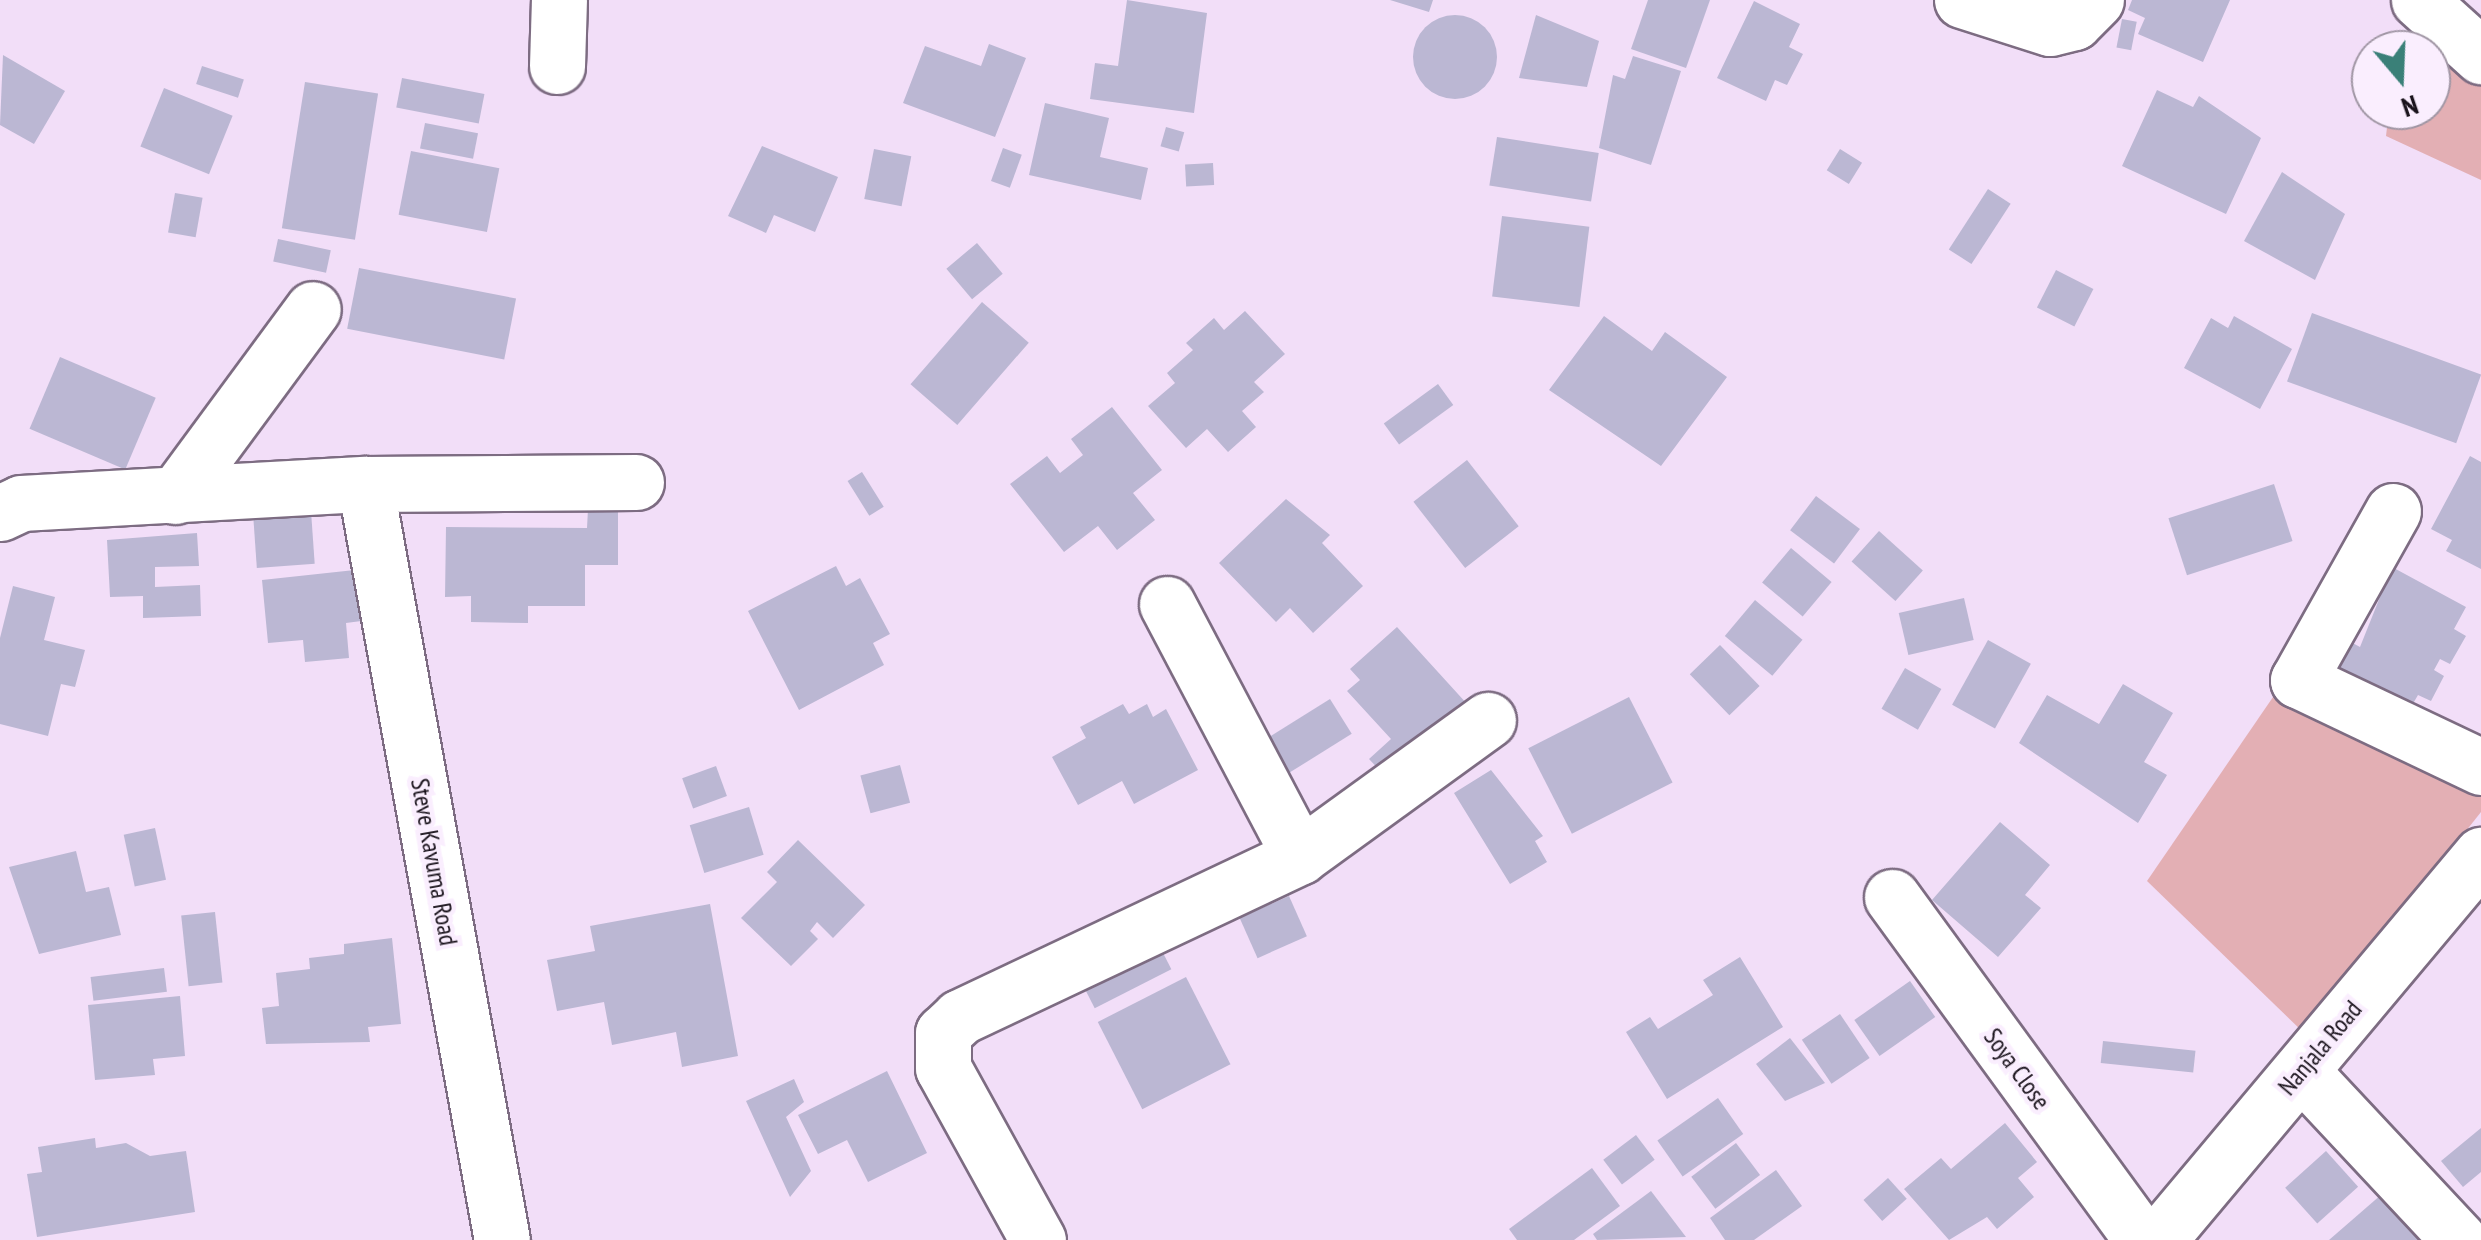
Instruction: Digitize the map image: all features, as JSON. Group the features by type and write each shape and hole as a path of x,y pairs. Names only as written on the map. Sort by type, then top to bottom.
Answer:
{"street":[{"path":"557,66 559,0"},
{"path":"1962,0 2050,28 2074,22 2096,0"},
{"path":"2419,0 2481,56"},
{"path":"175,496 313,309"},
{"path":"0,513 21,503 365,484 636,482"},
{"name":"Steve Kavuma Road","path":"365,484 502,1240"},
{"path":"2392,512 2298,680 2481,767"},
{"path":"1167,604 1300,856"},
{"path":"1038,1240 943,1068 943,1033 960,1017 1300,856 1488,720"},
{"name":"Nanjala Road","path":"2158,1240 2481,855"},
{"name":"Soya Close","path":"1892,897 2142,1240"},
{"path":"2301,1071 2459,1240"}],"shaded area":[{"path":"2451,46 2481,75 2481,180 2386,136 2387,130 2451,130"},
{"path":"2284,681 2481,766 2481,812 2305,1034 2147,881"}],"building":[{"path":"1127,0 1207,13 1194,113 1090,99 1095,63 1118,66"},
{"path":"1390,0 1433,0 1429,12"},
{"path":"1648,0 1710,0 1686,68 1631,49"},
{"path":"2132,0 2230,0 2203,62 2138,34 2145,18 2128,10"},
{"path":"1754,1 1800,24 1789,47 1803,54 1787,85 1775,80 1766,101 1717,78"},
{"path":"1455,15 1471,18 1485,27 1494,41 1494,73 1485,87 1471,96 1455,99 1439,96 1425,87 1416,73 1413,57 1416,41 1425,27 1439,18"},
{"path":"1536,15 1599,41 1587,87 1519,78"},
{"path":"2122,19 2137,22 2131,50 2116,47"},
{"path":"989,44 1026,58 995,137 903,103 925,46 981,66"},
{"path":"3,55 65,91 34,144 0,125"},
{"path":"1633,56 1681,71 1651,165 1599,148 1613,75 1625,79"},
{"path":"202,66 244,80 238,98 196,84"},
{"path":"402,78 484,94 479,123 396,107"},
{"path":"305,82 378,94 355,240 282,228"},
{"path":"164,88 233,116 209,174 140,146"},
{"path":"2157,90 2193,107 2199,96 2261,138 2226,214 2122,166"},
{"path":"1045,103 1109,118 1100,157 1148,168 1141,200 1029,175"},
{"path":"425,123 478,133 473,159 420,149"},
{"path":"1166,127 1184,132 1179,151 1160,146"},
{"path":"1497,137 1599,153 1591,202 1489,185"},
{"path":"762,146 838,177 815,232 774,215 766,233 728,216"},
{"path":"1003,148 1022,155 1010,188 991,181"},
{"path":"874,149 911,156 902,206 864,199"},
{"path":"1840,149 1862,163 1849,184 1827,170"},
{"path":"411,151 499,168 487,232 399,215"},
{"path":"1213,163 1214,185 1186,186 1185,164"},
{"path":"2282,172 2345,214 2315,280 2244,241"},
{"path":"1988,189 2011,204 1971,264 1949,249"},
{"path":"175,193 203,198 196,237 168,232"},
{"path":"1502,216 1589,227 1579,307 1492,296"},
{"path":"278,239 331,250 326,273 273,261"},
{"path":"977,243 1003,274 972,299 946,269"},
{"path":"359,268 516,299 504,359 347,329"},
{"path":"2056,270 2093,289 2074,326 2037,307"},
{"path":"982,302 1029,343 957,425 910,384"},
{"path":"1245,311 1285,354 1254,382 1264,392 1242,411 1256,427 1228,452 1207,429 1186,448 1148,406 1175,383 1167,373 1193,350 1186,343 1214,318 1224,330"},
{"path":"2312,313 2481,375 2456,443 2287,382"},
{"path":"1604,316 1652,351 1665,332 1727,377 1661,466 1549,390"},
{"path":"2234,316 2292,349 2260,409 2184,368 2211,318 2228,328"},
{"path":"60,357 156,398 125,469 30,429"},
{"path":"1438,384 1453,405 1399,444 1384,423"},
{"path":"1112,407 1162,470 1133,493 1155,520 1117,550 1098,526 1064,552 1010,484 1047,456 1060,473 1083,455 1071,439"},
{"path":"2470,456 2481,462 2481,569 2446,551 2452,540 2431,529"},
{"path":"1467,460 1519,526 1465,568 1413,502"},
{"path":"862,472 884,507 869,516 848,481"},
{"path":"2274,484 2293,541 2187,575 2168,518"},
{"path":"1816,496 1860,529 1834,563 1790,530"},
{"path":"1286,499 1330,535 1322,543 1363,586 1313,633 1290,608 1276,622 1219,563"},
{"path":"588,509 618,509 618,565 585,565 585,606 528,606 528,623 471,622 471,596 445,597 446,527 587,528"},
{"path":"311,511 315,564 257,568 253,515"},
{"path":"1879,531 1923,570 1895,601 1852,561"},
{"path":"197,533 199,566 155,567 155,587 200,585 201,616 143,618 143,596 110,597 107,540"},
{"path":"1791,548 1832,582 1803,617 1762,582"},
{"path":"836,566 846,586 860,578 890,634 873,643 884,665 799,710 748,611"},
{"path":"2392,567 2466,607 2454,629 2466,636 2450,664 2440,659 2434,670 2444,676 2431,701 2418,695 2407,714 2330,672 2347,640 2360,647"},
{"path":"364,569 369,620 346,623 349,658 305,662 303,640 268,643 262,580"},
{"path":"13,586 55,597 44,640 85,650 75,687 61,684 48,736 0,724 0,638"},
{"path":"1964,598 1974,640 1908,655 1899,613"},
{"path":"1755,600 1802,640 1772,676 1725,636"},
{"path":"1397,627 1468,705 1387,778 1369,759 1391,739 1347,691 1360,680 1350,669"},
{"path":"1988,640 2031,664 1995,728 1952,705"},
{"path":"1720,645 1760,686 1729,715 1690,674"},
{"path":"1905,668 1941,689 1918,730 1882,709"},
{"path":"2123,684 2173,713 2144,762 2167,775 2138,823 2019,743 2047,695 2099,724"},
{"path":"1629,697 1673,783 1572,834 1528,748"},
{"path":"1330,699 1352,734 1286,775 1264,740"},
{"path":"1123,704 1129,714 1147,704 1153,717 1166,709 1198,770 1134,804 1122,781 1078,805 1052,757 1086,738 1080,727"},
{"path":"900,765 910,803 870,813 860,776"},
{"path":"716,766 727,796 693,808 682,778"},
{"path":"1491,770 1543,836 1535,841 1547,862 1510,884 1454,793"},
{"path":"749,807 764,855 704,873 690,825"},
{"path":"2000,822 2050,865 2025,895 2041,908 1998,957 1932,900"},
{"path":"155,828 166,880 135,886 124,835"},
{"path":"798,840 865,905 833,938 817,922 810,931 818,939 791,966 741,918 777,882 767,872"},
{"path":"76,851 86,892 109,887 121,935 39,954 9,867"},
{"path":"1289,896 1307,936 1258,958 1240,918"},
{"path":"710,904 738,1056 682,1067 676,1032 612,1045 604,1002 557,1011 547,960 595,951 590,926"},
{"path":"215,912 222,983 189,986 181,916"},
{"path":"392,938 401,1024 368,1027 370,1042 266,1044 262,1008 279,1006 276,973 310,969 309,958 344,954 344,944"},
{"path":"1160,947 1171,969 1095,1008 1083,986"},
{"path":"1740,957 1783,1027 1667,1099 1626,1032 1650,1017 1658,1029 1713,995 1703,980"},
{"path":"164,968 167,992 93,1001 91,977"},
{"path":"1186,977 1230,1064 1142,1109 1098,1022"},
{"path":"1910,981 1935,1017 1880,1056 1854,1020"},
{"path":"180,996 185,1056 153,1059 155,1075 95,1080 88,1005"},
{"path":"1840,1014 1870,1058 1832,1084 1802,1040"},
{"path":"1790,1038 1825,1083 1785,1101 1756,1064"},
{"path":"2103,1041 2195,1051 2193,1073 2101,1063"},
{"path":"887,1071 927,1153 868,1182 847,1140 818,1154 798,1115"},
{"path":"794,1079 804,1102 786,1117 811,1171 790,1197 746,1101"},
{"path":"1718,1098 1743,1134 1683,1176 1657,1140"},
{"path":"2005,1123 2037,1162 2018,1178 2034,1197 1997,1229 1987,1217 1949,1240 1904,1189 1941,1158 1951,1169"},
{"path":"2481,1128 2481,1172 2463,1187 2441,1161"},
{"path":"1636,1135 1655,1160 1622,1184 1603,1160"},
{"path":"95,1138 96,1148 126,1143 150,1156 186,1151 195,1212 37,1237 27,1174 42,1172 38,1147"},
{"path":"1736,1143 1760,1175 1715,1209 1691,1177"},
{"path":"2326,1151 2358,1187 2317,1223 2285,1188"},
{"path":"1592,1168 1620,1206 1574,1240 1517,1240 1509,1229"},
{"path":"1776,1170 1802,1206 1754,1240 1725,1240 1710,1218"},
{"path":"1888,1178 1907,1199 1882,1221 1863,1200"},
{"path":"1651,1191 1686,1237 1597,1240 1593,1234"},
{"path":"2382,1194 2421,1240 2329,1240"}]}
